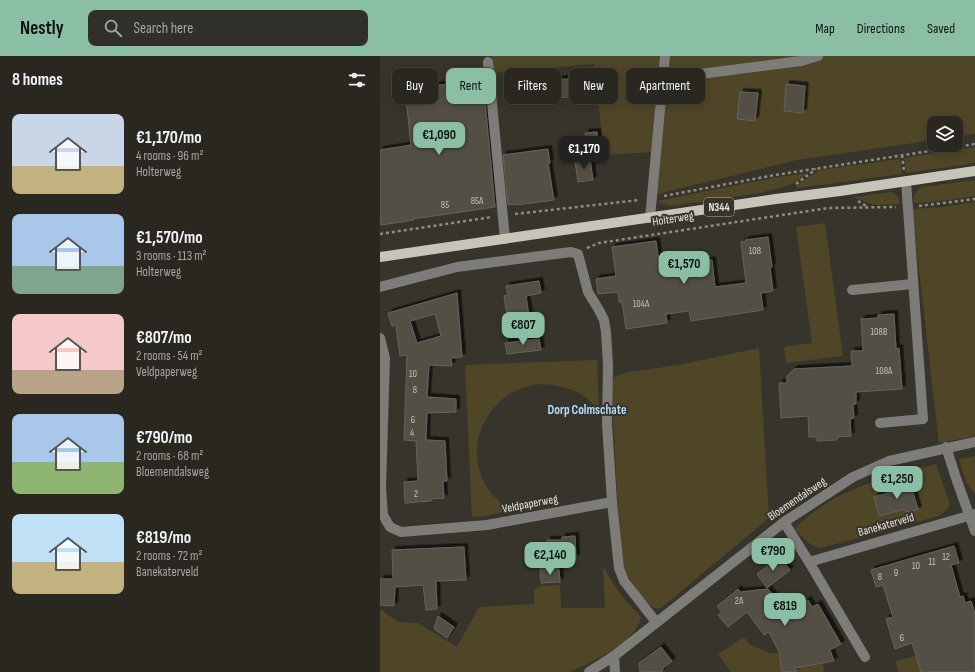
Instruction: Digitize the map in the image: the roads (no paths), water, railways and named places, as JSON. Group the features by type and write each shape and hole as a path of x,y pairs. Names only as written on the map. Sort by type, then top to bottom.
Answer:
{"main road":[{"name":"Holterweg","path":"380,257 650,218 776,198 840,191 975,171"}],"street":[{"name":"Holterweg","path":"664,68 665,56"},
{"path":"705,73 801,61 818,56"},
{"path":"488,62 504,216 505,239"},
{"name":"Holterweg","path":"650,218 661,104"},
{"path":"880,422 923,418 906,181"},
{"path":"380,287 457,267 563,252 578,254 588,292 604,320 606,332 608,364 607,424 612,502 619,568 624,581 656,622"},
{"path":"852,290 913,284"},
{"name":"Veldpaperweg","path":"380,338 385,358 380,487 383,515 390,527 401,532 487,526 612,502"},
{"name":"Bloemendalsweg","path":"589,672 614,656 784,522 853,476 889,461 946,447 975,442"},
{"path":"946,447 957,481 972,514 975,531"},
{"name":"Banekaterveld","path":"809,562 972,514"},
{"path":"784,522 865,657"},
{"path":"614,656 615,672"}],"district":[{"name":"Dorp Colmschate","path":"587,410"}]}
